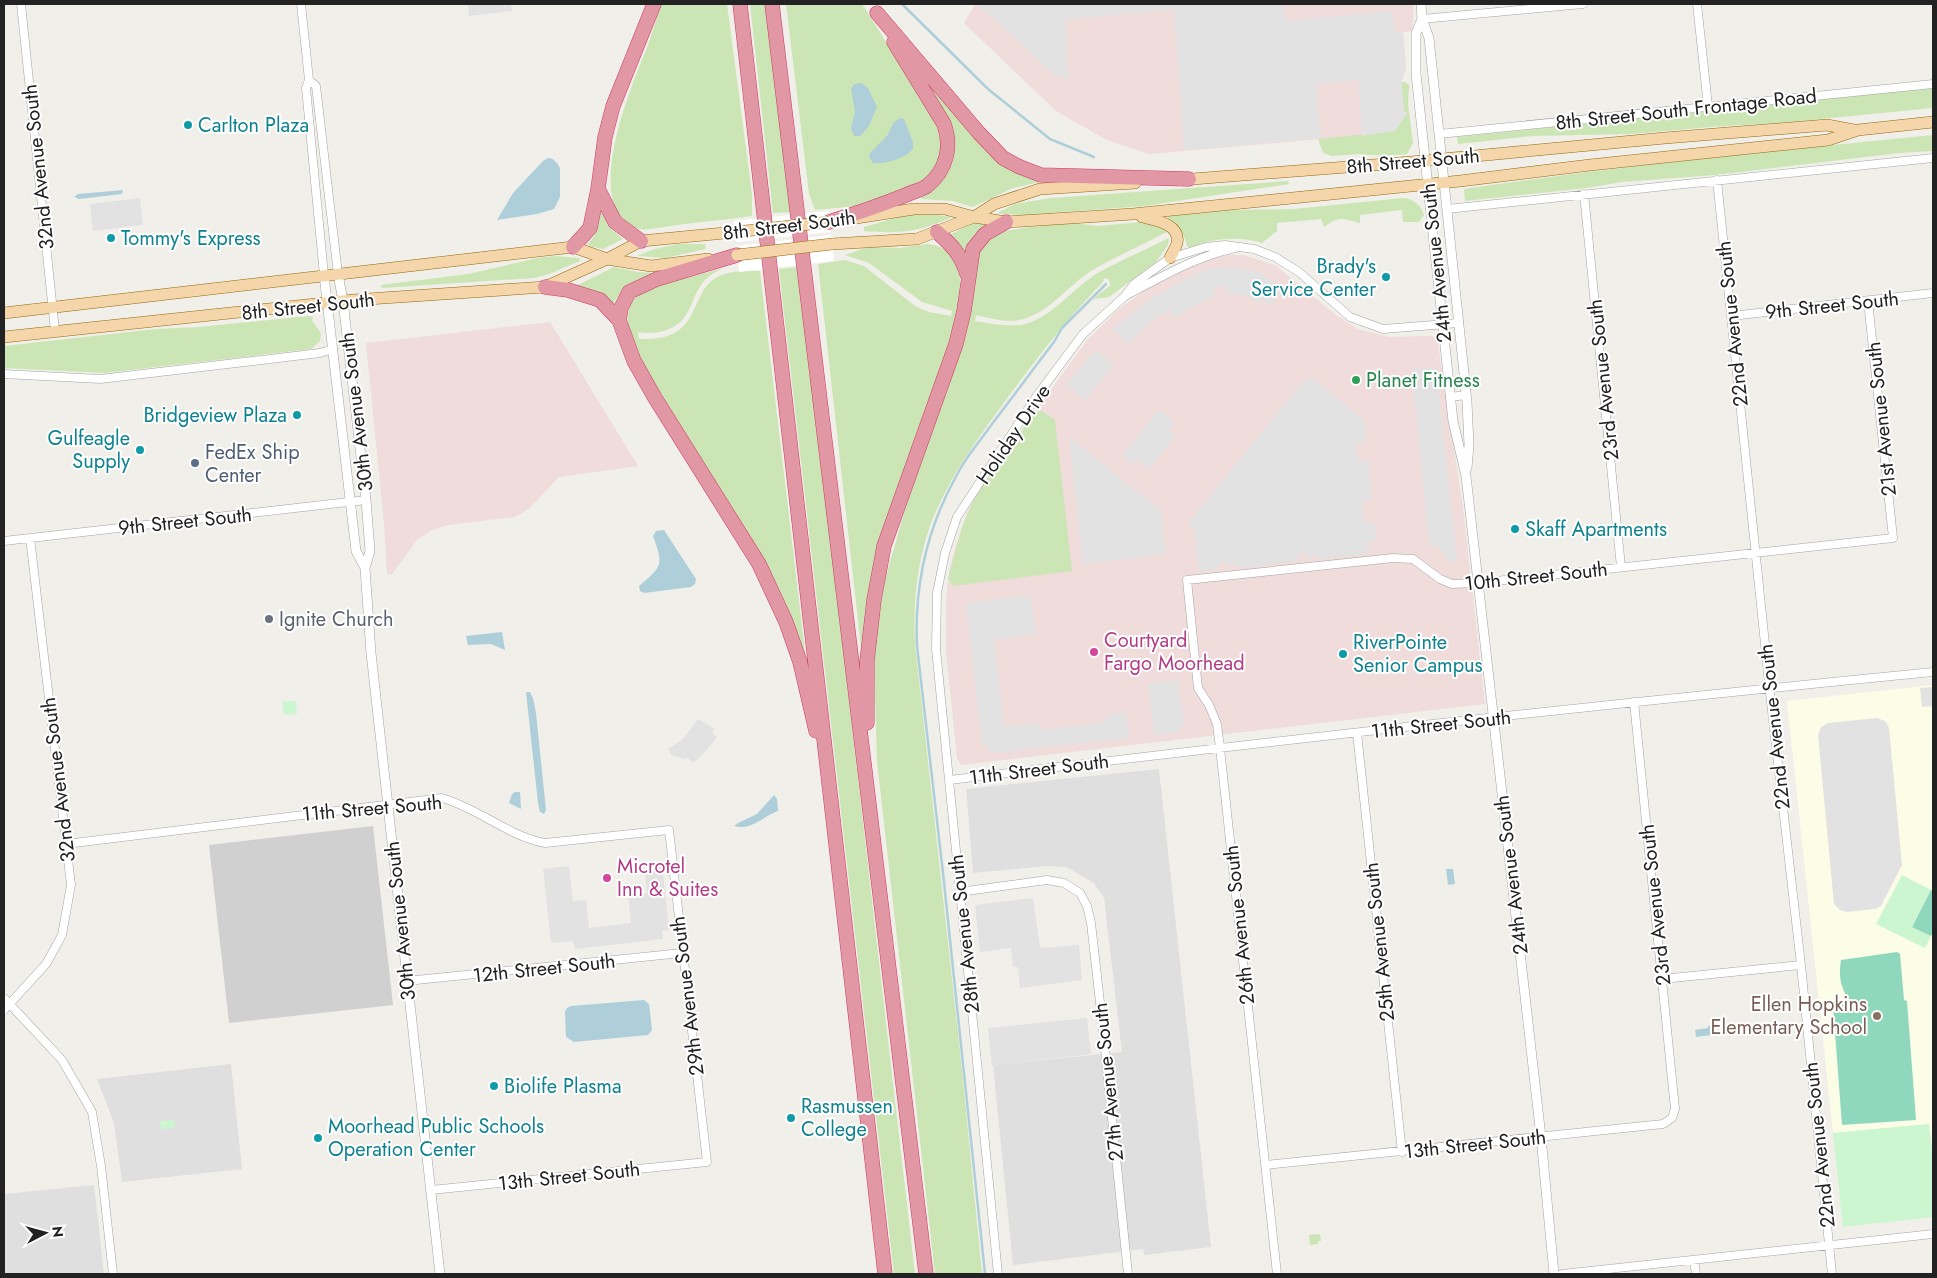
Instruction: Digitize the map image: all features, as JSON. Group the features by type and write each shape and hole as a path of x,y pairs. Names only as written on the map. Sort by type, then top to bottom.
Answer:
{"highway":[{"path":"573,248 590,228 598,189 605,137 613,106 654,4"},
{"path":"740,4 885,1274"},
{"path":"772,4 926,1274"},
{"path":"874,8 979,132 1003,158 1012,163 1042,175 1189,179"},
{"path":"829,222 882,205 926,187 941,169 946,159 948,137 937,111 907,65 874,8"},
{"path":"598,189 615,222 641,241"},
{"path":"863,756 867,724 867,661 874,600 884,546 956,344 964,311 973,249 985,234 1006,222"},
{"path":"937,232 954,246 963,260 968,277"},
{"path":"619,320 621,308 629,292 657,279 738,255"},
{"path":"545,287 568,290 600,300 619,320 634,361 655,398 759,564 786,622 800,662 834,828"}],"main road":[{"name":"8th Street South","path":"4,337 327,303 545,287 607,259 641,241 829,222 914,208 945,209 974,217 1006,222 1133,214 1444,183 1828,140 1858,130 1933,122"},
{"name":"8th Street South","path":"4,313 573,248 607,259 650,266 832,244 917,239 974,217 994,204 1040,189 1425,161 1827,125 1858,130"},
{"path":"1133,214 1165,223 1171,227 1176,233 1178,242 1170,258"}],"street":[{"name":"32nd Avenue South","path":"21,4 55,331"},
{"name":"30th Avenue South","path":"301,4 310,80 306,88 327,303 356,551 365,568"},
{"name":"24th Avenue South","path":"1421,4 1422,19 1429,38 1466,395 1469,445 1466,476"},
{"path":"1422,19 1583,4"},
{"path":"1697,4 1708,106"},
{"name":"24th Avenue South","path":"1422,19 1416,33 1416,74 1442,325 1453,421 1466,476 1541,1137 1554,1274"},
{"name":"30th Avenue South","path":"310,80 316,86 338,274 344,302 366,500 370,552 365,568 371,653 440,1274"},
{"name":"8th Street South Frontage Road","path":"1439,134 1933,84"},
{"path":"1447,209 1933,158"},
{"path":"313,164 325,163"},
{"name":"22nd Avenue South","path":"1717,180 1832,1274"},
{"name":"23rd Avenue South","path":"1584,194 1621,567"},
{"name":"Holiday Drive","path":"937,593 945,553 957,517 1036,397 1083,334 1125,296 1134,284 1170,258 1206,247 1225,245 1254,249 1275,257 1299,272 1350,316 1382,329 1459,323"},
{"name":"Holiday Drive","path":"1125,296 1192,261 1240,247"},
{"name":"9th Street South","path":"1731,316 1933,293"},
{"name":"21st Avenue South","path":"1868,301 1893,538"},
{"path":"4,374 100,379 310,354 333,349"},
{"path":"1450,397 1466,395"},
{"name":"9th Street South","path":"4,541 366,500"},
{"name":"32nd Avenue South","path":"7,1001 46,964 62,935 71,885 30,538"},
{"name":"10th Street South","path":"1187,580 1393,558 1413,559 1440,579 1452,584 1477,583 1893,538"},
{"name":"26th Avenue South","path":"1187,580 1198,688 1209,704 1217,724 1277,1274"},
{"name":"28th Avenue South","path":"937,593 936,649 998,1274"},
{"name":"11th Street South","path":"950,780 1634,702 1933,672"},
{"name":"23rd Avenue South","path":"1634,702 1675,1109"},
{"name":"25th Avenue South","path":"1357,733 1402,1152"},
{"name":"11th Street South","path":"66,844 442,798 458,802 528,840 545,844 669,830"},
{"name":"29th Avenue South","path":"669,830 707,1162"},
{"name":"27th Avenue South","path":"959,892 1047,880 1064,883 1080,892 1087,906 1091,923 1128,1274"},
{"name":"12th Street South","path":"406,981 682,953"},
{"path":"1662,980 1801,965"},
{"path":"4,1010 7,1001 62,1060 92,1112 101,1166 113,1274"},
{"name":"13th Street South","path":"1266,1165 1663,1124 1672,1118 1675,1109"},
{"name":"13th Street South","path":"431,1190 707,1162"},
{"path":"1562,1274 1933,1234"},
{"path":"1694,1260 1696,1274"}],"shaded area":[{"path":"468,4 511,4 512,11 469,16"},
{"path":"975,4 1414,4 1412,31 1403,32 1406,69 1401,82 1390,133 1149,154 1107,140 1056,111 964,23"},
{"path":"976,4 1283,4 1286,21 1392,11 1395,32 1403,32 1406,69 1401,82 1404,111 1408,113 1395,131 1362,136 1358,80 1316,84 1321,138 1184,150 1174,10 1065,19 1069,79 1058,76 1045,68 1027,49"},
{"path":"140,198 143,225 93,231 90,204"},
{"path":"1227,255 1244,255 1275,265 1336,315 1358,329 1389,337 1431,336 1437,338 1463,507 1485,704 961,765 957,758 946,653 946,601 949,572 967,513 999,461 1088,339 1119,309 1161,279 1204,261"},
{"path":"1234,267 1259,272 1283,290 1270,306 1262,299 1258,303 1245,295 1227,294 1227,286 1213,287 1215,296 1175,318 1170,311 1157,317 1128,344 1112,329 1152,298 1191,276 1209,269"},
{"path":"550,322 638,466 559,477 530,508 515,517 448,525 432,530 417,540 392,574 387,574 384,523 366,343"},
{"path":"1096,350 1114,364 1085,401 1066,384"},
{"path":"1436,367 1457,561 1449,562 1437,545 1429,546 1412,370"},
{"path":"1311,377 1364,420 1366,441 1357,442 1356,444 1358,460 1360,462 1369,461 1372,500 1364,501 1362,504 1364,521 1366,523 1374,522 1377,541 1367,542 1369,554 1317,559 1316,553 1314,553 1309,559 1302,552 1297,559 1298,561 1236,568 1234,562 1229,566 1222,561 1218,569 1199,572 1195,546 1199,542 1193,537 1197,532 1188,523 1304,380 1307,382"},
{"path":"1159,410 1175,423 1169,430 1176,436 1149,469 1137,459 1132,465 1122,456"},
{"path":"1069,437 1161,510 1166,554 1083,564"},
{"path":"1030,595 1036,634 994,640 1004,726 1040,723 1041,730 1106,722 1106,715 1126,712 1129,738 990,753 988,745 982,746 966,603"},
{"path":"1178,680 1184,726 1179,727 1179,733 1154,735 1148,684"},
{"name":"Ellen Hopkins Elementary School","path":"1933,685 1932,1150 1929,1124 1833,1133 1787,701"},
{"path":"1933,687 1933,706 1922,707 1920,688"},
{"path":"1877,718 1885,721 1889,728 1902,865 1881,906 1875,909 1847,912 1840,910 1834,904 1818,735 1821,727 1828,723"},
{"path":"698,719 714,728 713,734 717,737 693,763 688,758 684,759 671,755 668,749 683,739"},
{"path":"1159,769 1211,1247 1144,1255 1143,1249 1013,1265 993,1065 1122,1052 1104,898 1094,883 1066,867 1046,866 973,873 966,789"},
{"path":"373,826 393,1005 229,1023 209,845"},
{"path":"662,863 669,930 662,931 663,939 575,949 573,941 551,943 543,869 569,866 573,901 586,900 589,928 631,923 628,895 647,893 644,865"},
{"path":"1033,898 1040,948 1079,945 1082,980 1020,988 1018,967 1013,967 1011,948 980,952 975,905"},
{"path":"1087,1018 1091,1054 992,1066 988,1028"},
{"path":"231,1064 242,1169 122,1182 114,1123 97,1079"},
{"path":"94,1185 104,1274 4,1274 4,1194"}],"green space":[{"path":"661,4 727,4 752,194 752,216 640,229 622,218 613,199 611,175 614,147 621,118"},
{"path":"750,4 768,4 793,212 773,213"},
{"path":"786,4 862,4 933,115 941,134 941,157 933,172 921,183 858,206 815,210 809,194"},
{"path":"915,62 986,151 1011,169 1040,179 1040,182 1013,188 973,207 953,201 921,199 921,194 943,178 949,170 953,160 955,139 948,118"},
{"path":"1401,82 1409,85 1408,104 1413,143 1407,154 1332,156 1323,153 1318,139 1395,131 1404,111"},
{"path":"1933,88 1933,108 1790,122 1631,134 1533,136 1458,144 1457,137"},
{"path":"1933,135 1933,151 1899,153 1715,175 1622,182 1586,188 1465,201 1464,189 1698,159"},
{"path":"1288,181 1289,184 1145,206 1021,215 999,214 999,212 1015,204 1051,198"},
{"path":"1403,198 1414,201 1421,208 1424,215 1419,222 1403,222 1402,210 1360,215 1360,223 1338,219 1324,227 1321,219 1277,223 1277,231 1262,243 1244,239 1226,239 1207,242 1190,248 1187,246 1180,229 1168,218 1168,216 1233,210 1294,209"},
{"path":"602,213 608,226 623,239 603,249 589,246 588,244 595,235 600,214"},
{"path":"931,214 950,218 939,223 908,231 864,231 864,227 902,216"},
{"path":"975,222 987,225 968,251 964,252 951,234"},
{"path":"1142,222 1164,228 1167,232 1091,271 1042,310 1020,320 1007,321 976,315 975,321 998,324 1021,325 1032,322 1042,317 1096,274 1169,238 1168,245 1156,262 1109,297 1093,299 1111,285 1108,279 1104,278 1103,282 1062,327 1037,359 978,438 958,469 933,518 920,562 914,617 915,644 962,1070 982,1274 935,1274 877,761 874,667 877,627 885,580 912,485 968,325 979,251 990,239 1005,231 1074,223 1097,226"},
{"path":"678,244 705,244 706,249 665,258 637,256 655,249"},
{"path":"928,244 942,248 951,255 957,265 960,277 959,303 954,329 892,507 862,656 818,264 845,260 864,266 915,306 929,312 951,316 952,311 922,302 869,263 845,255 868,247 899,248"},
{"path":"555,256 579,258 580,261 534,278 382,288 381,285 468,274"},
{"path":"614,267 638,272 657,273 628,284 613,304 576,286"},
{"path":"799,267 915,1274 894,1274 779,269"},
{"path":"724,268 713,273 704,281 686,315 677,325 665,331 652,333 638,332 639,339 661,338 676,332 686,323 703,291 711,282 722,275 726,273 760,271 806,660 768,567 638,356 631,337 628,318 629,310 632,302 639,294 649,288"},
{"path":"313,317 312,321 321,333 320,341 311,349 104,373 4,368 4,346 156,329 199,327"},
{"path":"1042,411 1055,420 1072,571 953,586 948,579 962,527 973,501 1034,413"},
{"path":"296,701 297,714 284,715 282,702"},
{"path":"1902,875 1931,890 1912,926 1931,936 1925,948 1876,924"},
{"path":"1931,890 1933,891 1933,931 1931,936 1912,927"},
{"path":"1897,952 1900,954 1904,1000 1907,1001 1916,1120 1842,1125 1833,1006 1853,1004 1841,984 1841,960"},
{"path":"174,1120 175,1128 161,1129 160,1121"},
{"path":"1929,1124 1933,1150 1933,1217 1843,1227 1833,1133"},
{"path":"1320,1234 1321,1241 1318,1241 1318,1244 1310,1245 1309,1235"}],"water":[{"path":"861,83 868,88 877,107 869,126 860,136 854,136 851,128 855,112 851,89 854,84"},
{"path":"901,118 904,119 913,142 913,149 905,156 895,160 873,163 869,154 887,136 894,122"},
{"path":"548,158 555,161 560,168 560,197 554,209 537,214 497,220 513,193"},
{"path":"123,190 122,194 79,199 74,197 78,194"},
{"path":"664,530 696,579 695,584 691,587 644,593 640,591 639,586 659,565 659,554 653,536 656,531"},
{"path":"502,632 505,650 491,644 468,645 466,636"},
{"path":"526,692 530,692 533,698 536,713 546,810 544,814 540,812 538,803"},
{"path":"520,792 521,809 509,803 512,794"},
{"path":"774,795 777,799 778,811 752,825 734,826 757,814"},
{"path":"1446,869 1453,869 1455,884 1448,885"},
{"path":"644,1000 649,1004 652,1030 648,1035 574,1042 566,1037 565,1012 571,1006"},
{"path":"1710,1026 1711,1035 1696,1037 1695,1030 1708,1028"}],"pier":[{"path":"828,211 831,232 736,242 734,221"},
{"path":"831,235 834,261 739,272 736,246"}],"waterway":[{"path":"902,4 988,89 1050,139 1094,157"},
{"path":"985,1274 917,646 918,600 925,556 931,534 948,491 963,465 1054,342 1062,328 1106,284"}],"place":[{"name":"Carlton Plaza","path":"188,125"},
{"name":"Tommy's Express","path":"111,238"},
{"name":"Brady's Service Center","path":"1386,277"},
{"name":"Planet Fitness","path":"1356,380"},
{"name":"Bridgeview Plaza","path":"297,415"},
{"name":"Gulfeagle Supply","path":"140,450"},
{"name":"FedEx Ship Center","path":"195,463"},
{"name":"Skaff Apartments","path":"1515,529"},
{"name":"Ignite Church","path":"269,619"},
{"name":"Courtyard Fargo Moorhead","path":"1094,652"},
{"name":"RiverPointe Senior Campus","path":"1343,654"},
{"name":"Microtel Inn & Suites","path":"607,878"},
{"name":"Ellen Hopkins Elementary School","path":"1877,1016"},
{"name":"Biolife Plasma","path":"494,1086"},
{"name":"Rasmussen College","path":"791,1118"},
{"name":"Moorhead Public Schools Operation Center","path":"318,1138"}]}
